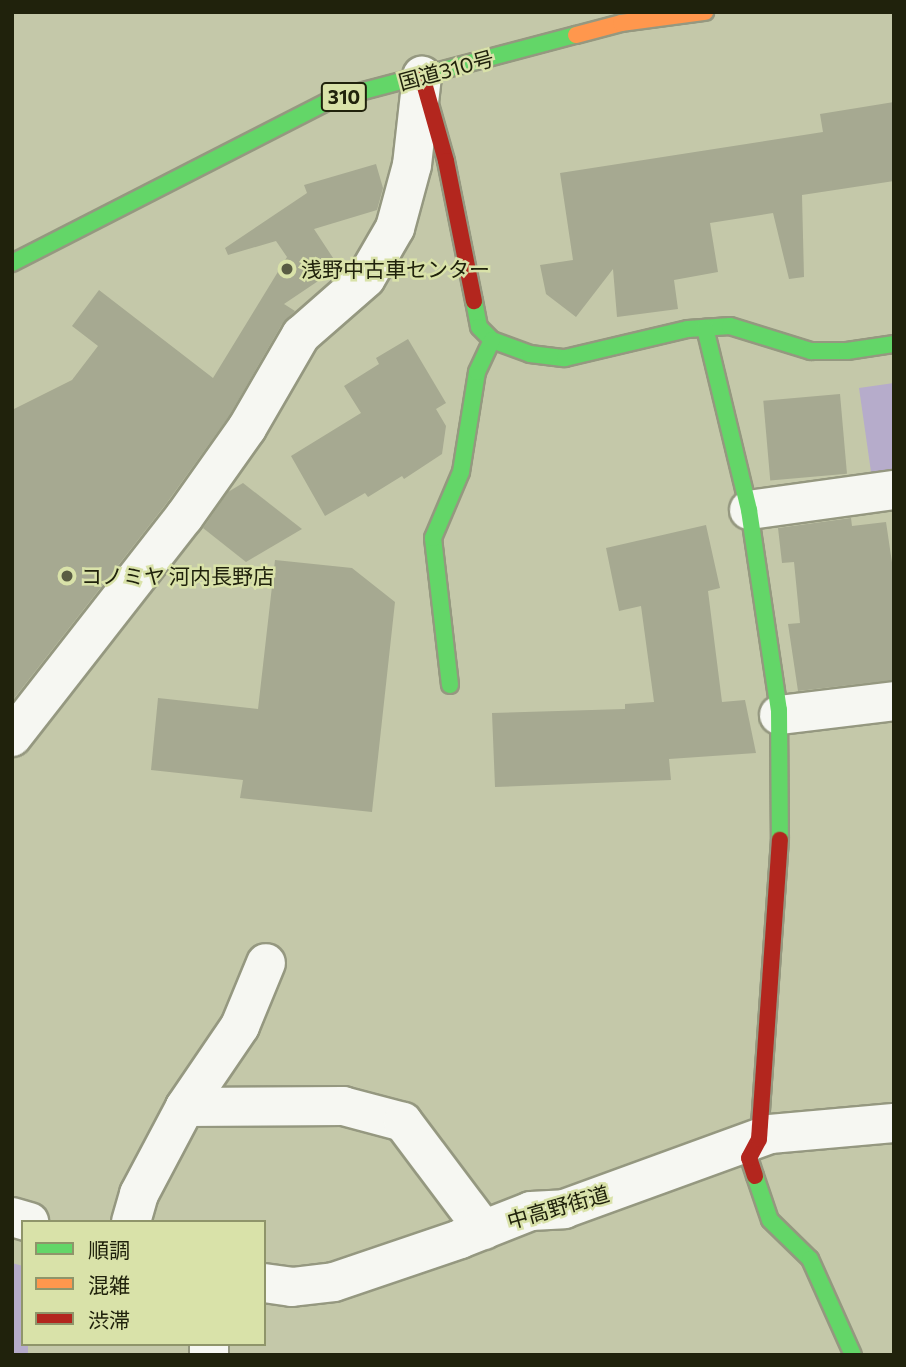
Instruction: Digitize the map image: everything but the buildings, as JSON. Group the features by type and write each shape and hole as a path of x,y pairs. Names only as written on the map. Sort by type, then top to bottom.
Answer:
{"main road":[{"name":"国道310号","path":"12,263 333,99 621,23 705,12"},
{"path":"422,76 446,161 479,327 492,340 530,354 565,358 688,329 730,326 811,351 847,351 894,344"},
{"path":"705,328 749,510 779,715 780,849 759,1139 749,1158 769,1220 810,1259 853,1355"},
{"path":"450,685 433,538 461,472 477,372 492,340"}],"street":[{"path":"12,737 200,495 247,429 301,335 366,278 395,228 412,165 422,76"},
{"path":"749,510 894,490"},
{"path":"779,715 894,701"},
{"path":"132,1220 139,1194 185,1107 240,1026 266,963"},
{"path":"185,1107 343,1106 402,1122 484,1230"},
{"name":"中高野街道","path":"266,1283 292,1287 334,1282 531,1211 564,1209 759,1139 783,1133 894,1124"}],"shaded area":[{"path":"894,383 894,483 873,486 859,388"},
{"path":"12,1263 21,1265 21,1346 28,1346 28,1355 12,1355"}],"traffic: fast":[{"path":"12,263 333,99 576,35"},
{"path":"474,301 479,327 492,340 530,354 565,358 688,329 730,326 811,351 847,351 894,344"},
{"path":"705,328 749,510 779,710 780,840"},
{"path":"450,685 433,538 461,472 477,372 492,340"},
{"path":"755,1176 770,1220 810,1259 853,1355"}],"traffic: slow":[{"path":"576,35 621,23 705,12"}],"traffic: jam":[{"path":"422,76 446,161 474,301"},
{"path":"755,1176 749,1158 759,1139 780,840"}],"place":[{"name":"浅野中古車センター","path":"287,269"},
{"name":"コノミヤ 河内長野店","path":"67,576"}]}
